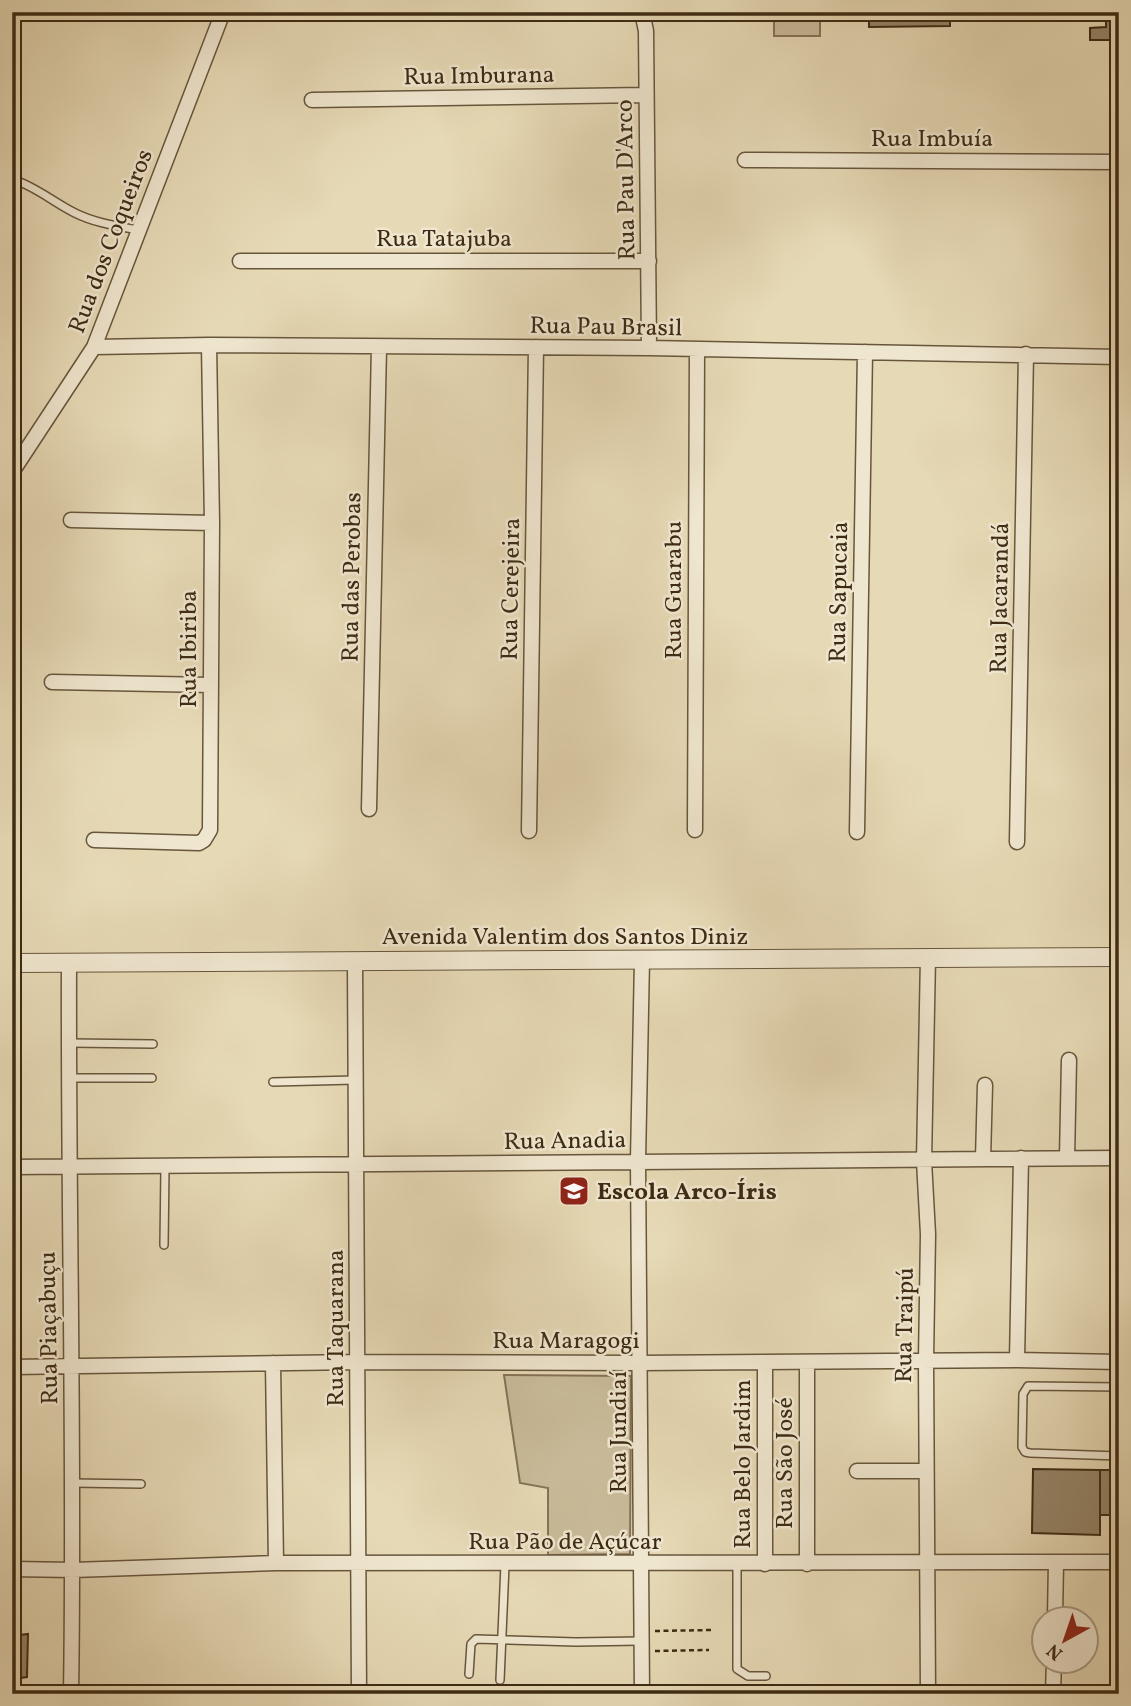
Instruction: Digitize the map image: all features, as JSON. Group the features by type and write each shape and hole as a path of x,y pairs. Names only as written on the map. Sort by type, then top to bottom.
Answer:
{"street":[{"name":"Rua dos Coqueiros","path":"12,472 94,347 223,12"},
{"name":"Rua Pau D'Arco","path":"642,12 646,32 649,348"},
{"name":"Rua Imburana","path":"312,100 646,95"},
{"name":"Rua Imbuía","path":"745,160 1119,162"},
{"name":"Rua Tatajuba","path":"240,261 649,261"},
{"name":"Rua Pau Brasil","path":"94,347 209,345 649,348 1119,357"},
{"name":"Rua Ibiriba","path":"94,840 199,843 210,830 212,523 209,345"},
{"name":"Rua das Perobas","path":"369,809 379,347"},
{"name":"Rua Cerejeira","path":"529,831 536,348"},
{"name":"Rua Guarabu","path":"695,830 697,349"},
{"name":"Rua Sapucaia","path":"857,832 865,352"},
{"name":"Rua Jacarandá","path":"1017,842 1026,354"},
{"path":"71,520 212,523"},
{"path":"52,682 211,685"},
{"name":"Rua Traipú","path":"928,957 925,1161 928,1234 928,1694"},
{"name":"Avenida Valentim dos Santos Diniz","path":"12,963 1119,957"},
{"name":"Rua Jundiaí","path":"642,960 638,1161 642,1694"},
{"name":"Rua Piaçabuçu","path":"69,962 68,1166 73,1570 71,1694"},
{"name":"Rua Taquarana","path":"355,962 359,1694"},
{"path":"1067,1158 1069,1060"},
{"path":"983,1159 985,1085"},
{"path":"1017,1360 1021,1158"},
{"name":"Rua Anadia","path":"12,1167 1119,1158"},
{"name":"Rua Maragogi","path":"12,1367 359,1362 1119,1362"},
{"path":"273,1363 276,1563"},
{"name":"Rua Belo Jardim","path":"765,1363 765,1564"},
{"name":"Rua São José","path":"807,1363 807,1564"},
{"path":"857,1471 926,1471"},
{"path":"1055,1604 1056,1562"},
{"name":"Rua Pão de Açúcar","path":"12,1569 73,1570 276,1563 505,1565 1119,1562"},
{"path":"1053,1694 1054,1674"}],"lane":[{"path":"12,179 25,183 76,213 103,224 139,230"},
{"path":"69,1043 153,1044"},
{"path":"69,1078 152,1078"},
{"path":"273,1082 356,1080"},
{"path":"164,1245 165,1167"},
{"path":"1119,1387 1028,1385 1023,1394 1023,1447 1026,1452 1119,1456"},
{"path":"72,1483 141,1484"},
{"path":"737,1564 737,1669 748,1676 766,1676"},
{"path":"500,1681 505,1565"},
{"path":"470,1674 472,1641 476,1639 641,1641"}],"path":[{"path":"641,1641 713,1630"},
{"path":"641,1641 709,1650"},
{"path":"446,1687 446,1694"}],"shaded area":[{"path":"774,12 820,12 820,36 774,36"},
{"path":"504,1375 631,1376 630,1554 548,1555 548,1488 520,1483"}],"building":[{"path":"869,12 950,12 950,26 869,27"},
{"path":"1106,12 1119,12 1119,40 1090,40 1090,28 1106,27"},
{"path":"1033,1469 1100,1470 1100,1535 1032,1533"},
{"path":"1100,1470 1119,1470 1119,1515 1100,1515"},
{"path":"28,1634 27,1677 12,1679 12,1636"},
{"path":"26,1688 26,1694 12,1694 12,1689"}],"place":[{"name":"Escola Arco-Íris","path":"574,1191"}]}
